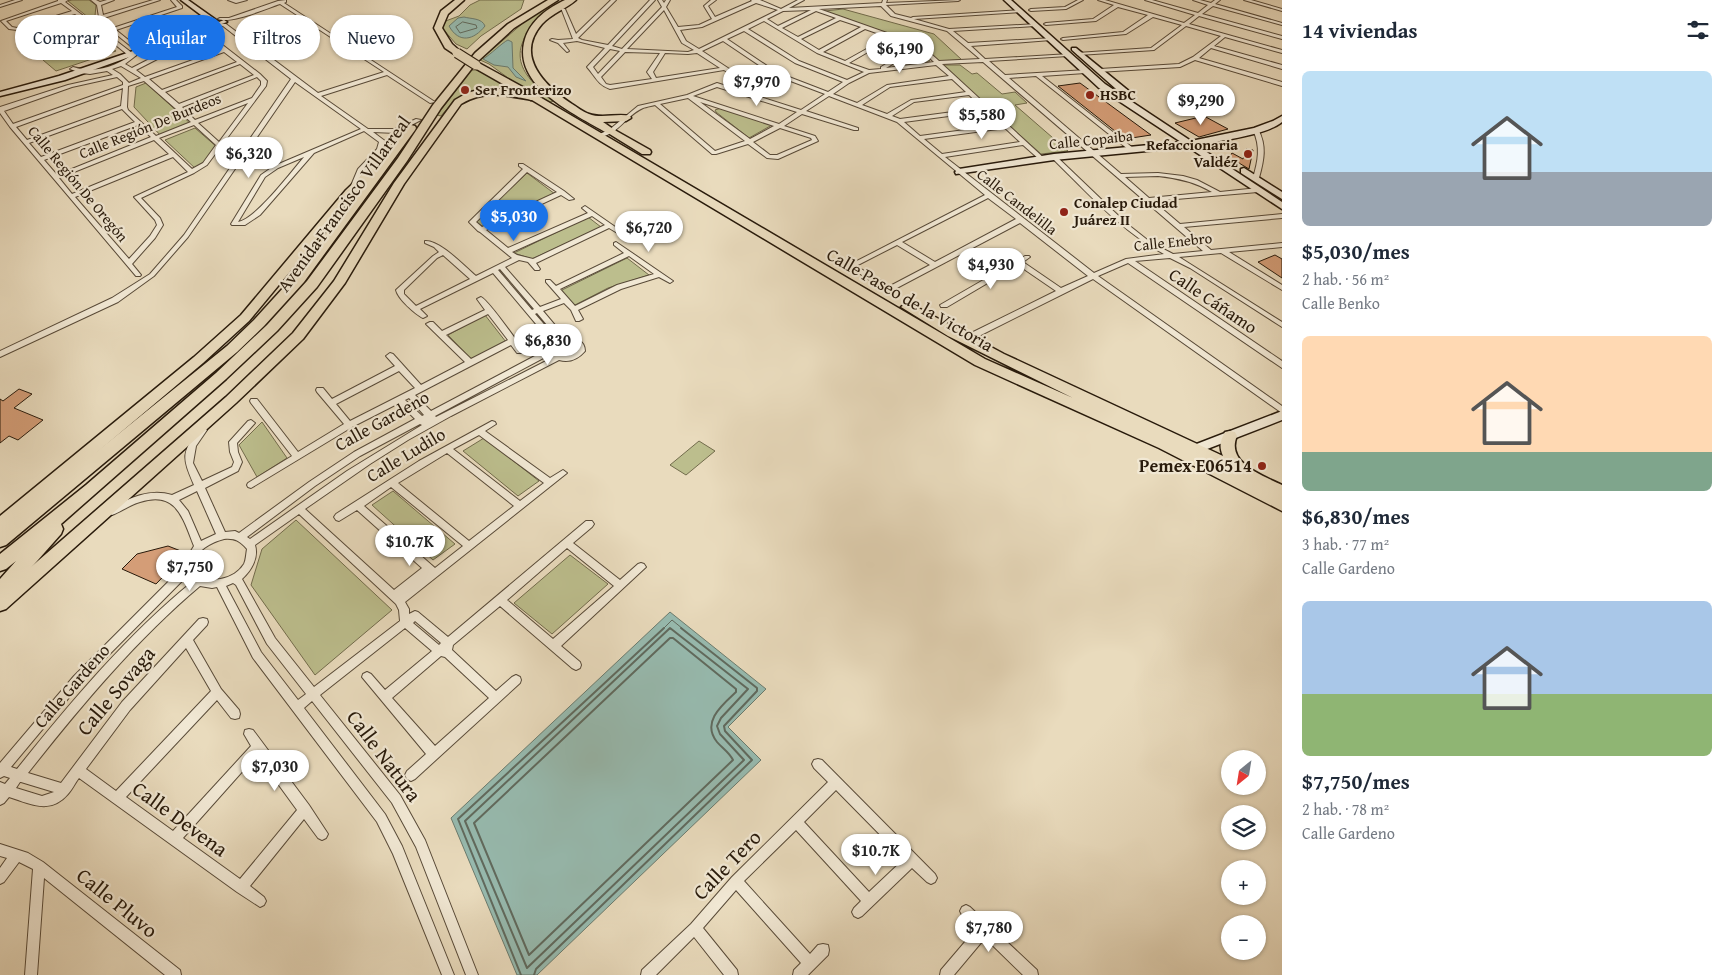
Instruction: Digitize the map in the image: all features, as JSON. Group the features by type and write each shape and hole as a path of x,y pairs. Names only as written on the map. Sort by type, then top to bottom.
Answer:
{"highway":[{"path":"460,0 444,13 438,28 443,40 456,53 534,98"},
{"name":"Avenida Francisco Villarreal","path":"0,564 92,489 221,376 289,310 312,284 397,157 418,120 476,47 512,19 543,0"},
{"name":"Avenida Francisco Villarreal","path":"0,540 232,349 259,324 299,280 478,55 511,26 554,0"},
{"path":"572,0 539,22 530,37 527,56 528,65 547,88 580,112 611,130"},
{"path":"512,19 525,7"},
{"path":"580,112 603,120 626,118"},
{"path":"397,157 399,183"},
{"path":"0,527 110,449"},
{"path":"0,591 92,489"}],"main road":[{"path":"184,0 209,15"},
{"path":"194,0 212,15"},
{"path":"1007,0 1085,71 1122,100 1282,206"},
{"path":"1018,0 1132,98 1282,196"},
{"path":"0,93 32,87 128,53"},
{"name":"Calle Paseo de la Victoria","path":"0,604 210,419 280,354 314,318 339,283 399,183 453,107 463,98 478,93 497,91 534,98 980,362 1186,456 1282,504"},
{"path":"1122,100 1132,98"},
{"name":"Calle Copaiba","path":"959,172 1042,159 1190,144 1256,130 1276,123 1282,118"},
{"name":"Calle Paseo de la Victoria","path":"611,130 964,340 1198,448 1282,492"},
{"path":"0,527 207,352 243,319 293,264 353,188 371,170 397,157"},
{"path":"1186,456 1198,448 1282,415"},
{"path":"1230,436 1227,441 1230,455 1242,471"}],"street":[{"path":"0,6 20,0"},
{"path":"75,12 17,29 11,28 3,21 62,0 79,15"},
{"path":"94,0 99,4 100,15"},
{"path":"99,4 112,0"},
{"path":"110,15 158,0"},
{"path":"118,28 180,7 173,0"},
{"path":"230,0 236,2 245,0"},
{"path":"225,21 287,0"},
{"path":"614,0 575,38 560,42 554,42 551,39 575,38 622,50 688,53 699,51 802,0"},
{"path":"653,0 590,67 604,85 608,87 723,68"},
{"path":"660,0 684,42 738,77"},
{"path":"597,78 668,0"},
{"path":"714,0 706,4 706,8 714,20"},
{"path":"677,29 695,27 714,20 755,0 781,10 814,9 884,2 958,0"},
{"path":"834,7 843,0"},
{"path":"1031,10 1066,8 1081,0"},
{"path":"1100,0 1282,52"},
{"path":"1147,0 1282,38"},
{"path":"1195,0 1282,24"},
{"path":"1079,54 1152,49 1218,0"},
{"path":"1246,0 1282,10"},
{"path":"280,2 432,102"},
{"path":"884,2 889,13 949,30 1035,25"},
{"path":"1046,24 1094,20 1118,5"},
{"path":"646,8 664,6"},
{"path":"563,9 575,38"},
{"path":"779,27 814,9 919,46 1042,159"},
{"path":"905,18 1020,11"},
{"path":"1063,39 1124,34 1152,15"},
{"path":"798,39 840,18"},
{"path":"764,19 819,52 868,72"},
{"path":"225,25 294,79 380,138 382,145 361,169 353,188"},
{"path":"819,52 865,27"},
{"path":"745,29 797,62 847,82"},
{"path":"949,30 1209,252"},
{"path":"118,34 126,40"},
{"path":"1100,71 1180,65 1196,58 1225,35"},
{"path":"846,63 892,36"},
{"name":"Calle Candelilla","path":"724,39 774,72 899,121 959,172 1093,276 1282,410"},
{"path":"966,45 1051,39"},
{"path":"118,42 126,40"},
{"path":"560,42 568,51"},
{"path":"118,46 128,53"},
{"path":"881,70 919,46"},
{"path":"1210,46 1282,68"},
{"path":"129,263 154,237 160,225 158,219 137,197 206,164 264,83 225,50"},
{"path":"655,80 650,72 664,52"},
{"path":"654,103 714,153 749,142 781,125 800,110 847,82 868,72 938,63 1068,55"},
{"path":"77,70 107,69 121,64 128,58"},
{"path":"1196,58 1282,84"},
{"path":"132,70 152,60"},
{"path":"12,126 197,60"},
{"path":"161,92 241,62"},
{"path":"121,64 161,92 219,145"},
{"path":"107,69 118,75 126,85 124,106 138,123 192,172"},
{"path":"1003,77 1085,71"},
{"path":"318,95 387,73"},
{"path":"1037,74 1130,149"},
{"path":"0,110 70,86 118,75"},
{"path":"177,107 258,76"},
{"path":"858,105 888,86 953,78"},
{"path":"0,354 115,300 152,275 163,265 186,236 294,79"},
{"path":"599,136 611,130 640,108 654,103 691,97 710,86 722,86 856,129"},
{"path":"888,116 913,101 970,93"},
{"path":"691,97 781,125 813,137 815,141 778,157 768,157 691,97"},
{"name":"Calle Región De Burdeos","path":"57,177 253,99"},
{"path":"27,142 124,106"},
{"path":"710,111 720,106"},
{"path":"899,121 987,109"},
{"name":"Calle Región De Oregón","path":"0,110 138,275"},
{"path":"312,153 258,214 243,224 234,224 266,173 312,153 367,130 396,131 418,120"},
{"path":"41,159 138,123"},
{"path":"918,138 1006,126"},
{"path":"1256,130 1262,140 1263,147 1256,178"},
{"path":"942,156 1025,143"},
{"path":"72,196 173,155"},
{"path":"1054,158 1139,237 1192,267 1282,325"},
{"path":"517,258 472,224 473,220 524,167 571,199"},
{"path":"1119,176 1154,173 1174,175 1205,185 1218,193"},
{"path":"1147,200 1258,190"},
{"path":"480,230 562,192"},
{"path":"989,195 853,265 854,268 884,286 891,288 1020,220"},
{"path":"585,208 621,233"},
{"path":"508,251 592,213"},
{"path":"1178,226 1282,216"},
{"path":"532,262 610,225"},
{"path":"427,242 436,246 475,279"},
{"path":"897,242 935,265"},
{"path":"616,244 670,281"},
{"name":"Calle Enebro","path":"964,340 1061,291 1128,260 1282,245"},
{"path":"1222,251 1282,288"},
{"path":"423,316 401,295 400,290 435,257 442,253"},
{"path":"555,289 629,253"},
{"path":"944,305 1027,257"},
{"path":"415,309 517,258 528,259 537,268"},
{"name":"Calle Cáñamo","path":"1128,260 1282,366"},
{"path":"1019,262 1061,291"},
{"path":"497,268 559,341"},
{"path":"574,310 619,287 660,274"},
{"path":"548,281 574,310 579,319"},
{"path":"480,299 520,351"},
{"path":"534,312 565,300"},
{"path":"441,335 490,310"},
{"path":"430,324 470,363"},
{"path":"250,485 349,425 513,341"},
{"path":"559,341 577,342 581,346 581,351 574,357 558,358 550,351 551,346 559,341"},
{"name":"Calle Gardeno","path":"240,537 335,468 379,441 550,351"},
{"path":"390,356 420,388"},
{"name":"Calle Gardeno","path":"250,544 345,476 427,426 558,358"},
{"path":"331,403 400,367"},
{"path":"320,390 349,425"},
{"path":"410,394 436,422"},
{"path":"400,399 427,426"},
{"path":"254,401 297,457"},
{"path":"210,419 192,445 189,463 222,536"},
{"path":"96,520 140,498 152,496 173,499 231,472 238,465 232,447 233,442 251,423"},
{"name":"Calle Ludilo","path":"340,517 391,482 492,424"},
{"path":"479,431 550,483"},
{"path":"447,449 520,506"},
{"path":"396,599 431,571 469,546 563,473"},
{"path":"391,482 469,546"},
{"path":"173,499 180,506 199,548"},
{"path":"356,505 431,571"},
{"path":"299,509 396,599 408,617 445,649 496,698"},
{"path":"385,697 445,649 589,524"},
{"path":"222,536 240,537 250,544 252,553 250,562 244,571 234,579 220,584 208,585 198,582 191,577 188,569 192,556 199,548 210,540 222,536"},
{"path":"567,543 620,584"},
{"path":"553,646 641,567"},
{"name":"Calle Gardeno","path":"1,771 78,679 188,569"},
{"name":"Calle Natura","path":"234,579 239,582 271,642 386,786 408,819 421,844 472,975"},
{"name":"Calle Gardeno","path":"2,793 19,776 48,738 111,666 184,593 198,582"},
{"name":"Calle Natura","path":"220,584 248,640 363,792 389,833 398,850 448,975"},
{"path":"500,600 576,664"},
{"path":"297,707 408,617"},
{"name":"Calle Sovaga","path":"64,790 126,706 203,622"},
{"path":"187,640 218,692 234,714"},
{"path":"368,677 434,754"},
{"path":"410,775 516,680"},
{"path":"117,798 218,692"},
{"path":"249,734 322,834"},
{"path":"174,840 258,746"},
{"path":"818,764 931,878"},
{"name":"Calle Devena","path":"78,770 260,901"},
{"path":"1,771 64,790 55,799 42,802 2,793"},
{"name":"Calle Tero","path":"648,975 736,881 836,783"},
{"path":"242,888 304,809"},
{"path":"797,823 869,901"},
{"name":"Calle Pluvo","path":"0,850 28,859 39,866 172,974"},
{"path":"0,878 17,855"},
{"path":"858,912 912,859"},
{"path":"31,975 39,866"},
{"path":"736,881 810,963"},
{"path":"966,911 1032,975"},
{"path":"694,928 732,975"},
{"path":"951,973 984,929"},
{"path":"799,975 823,950"}],"green space":[{"path":"89,0 96,5 95,15 85,15 68,1"},
{"path":"480,0 524,0 521,9 481,36 467,49 456,44 443,29 443,22 459,16 470,5"},
{"path":"546,7 550,8 527,34 520,56 529,78 554,101 550,102 515,83 489,64 480,60 530,17"},
{"path":"843,9 934,34 962,60 937,61 918,44 825,11"},
{"path":"917,50 930,61 891,65"},
{"path":"43,60 89,60 56,71"},
{"path":"942,65 960,65 972,74 977,73 1002,94 1015,92 1027,103 1015,105 1068,151 1041,154"},
{"path":"477,70 514,90 492,89 473,92 457,100 441,116 437,115 467,76 468,72"},
{"path":"146,83 192,125 162,137 134,107 136,87"},
{"path":"721,108 772,125 749,138 716,112 715,110"},
{"path":"195,128 218,148 197,170 165,140"},
{"path":"527,173 555,194 483,227 476,221"},
{"path":"588,217 601,227 532,259 514,253"},
{"path":"627,258 649,275 608,288 575,305 560,291"},
{"path":"485,315 506,342 471,359 448,335"},
{"path":"262,422 287,458 257,477 239,445"},
{"path":"484,438 539,481 518,496 463,451"},
{"path":"699,441 715,451 686,475 670,465"},
{"path":"393,491 455,544 433,560 372,505"},
{"path":"296,520 392,610 315,675 251,585 262,549"},
{"path":"570,555 608,584 552,634 514,603"}],"water":[{"path":"464,17 479,20 485,26 471,37 462,38 457,36 449,26 458,18"},
{"path":"508,40 512,42 513,68 526,81 516,77 508,67 494,65 483,59"},
{"path":"670,612 766,689 728,727 761,760 537,975 517,975 451,818"}],"building":[{"path":"1080,83 1151,135 1125,139 1058,86"},
{"path":"1204,116 1228,129 1199,137 1175,123"},
{"path":"1246,149 1253,150 1249,169 1229,157 1232,153 1243,159"},
{"path":"1275,255 1282,259 1282,278 1258,262"},
{"path":"19,389 32,394 14,408 43,420 18,440 9,436 0,443 0,399 3,401"},
{"path":"168,546 186,553 156,584 122,569 137,554"}],"place":[{"name":"Ser Fronterizo","path":"465,90"},
{"name":"HSBC","path":"1090,95"},
{"name":"Refaccionaria Valdéz","path":"1248,154"},
{"name":"Conalep Ciudad Juárez II","path":"1064,212"},
{"name":"Pemex E06514","path":"1262,466"}]}
